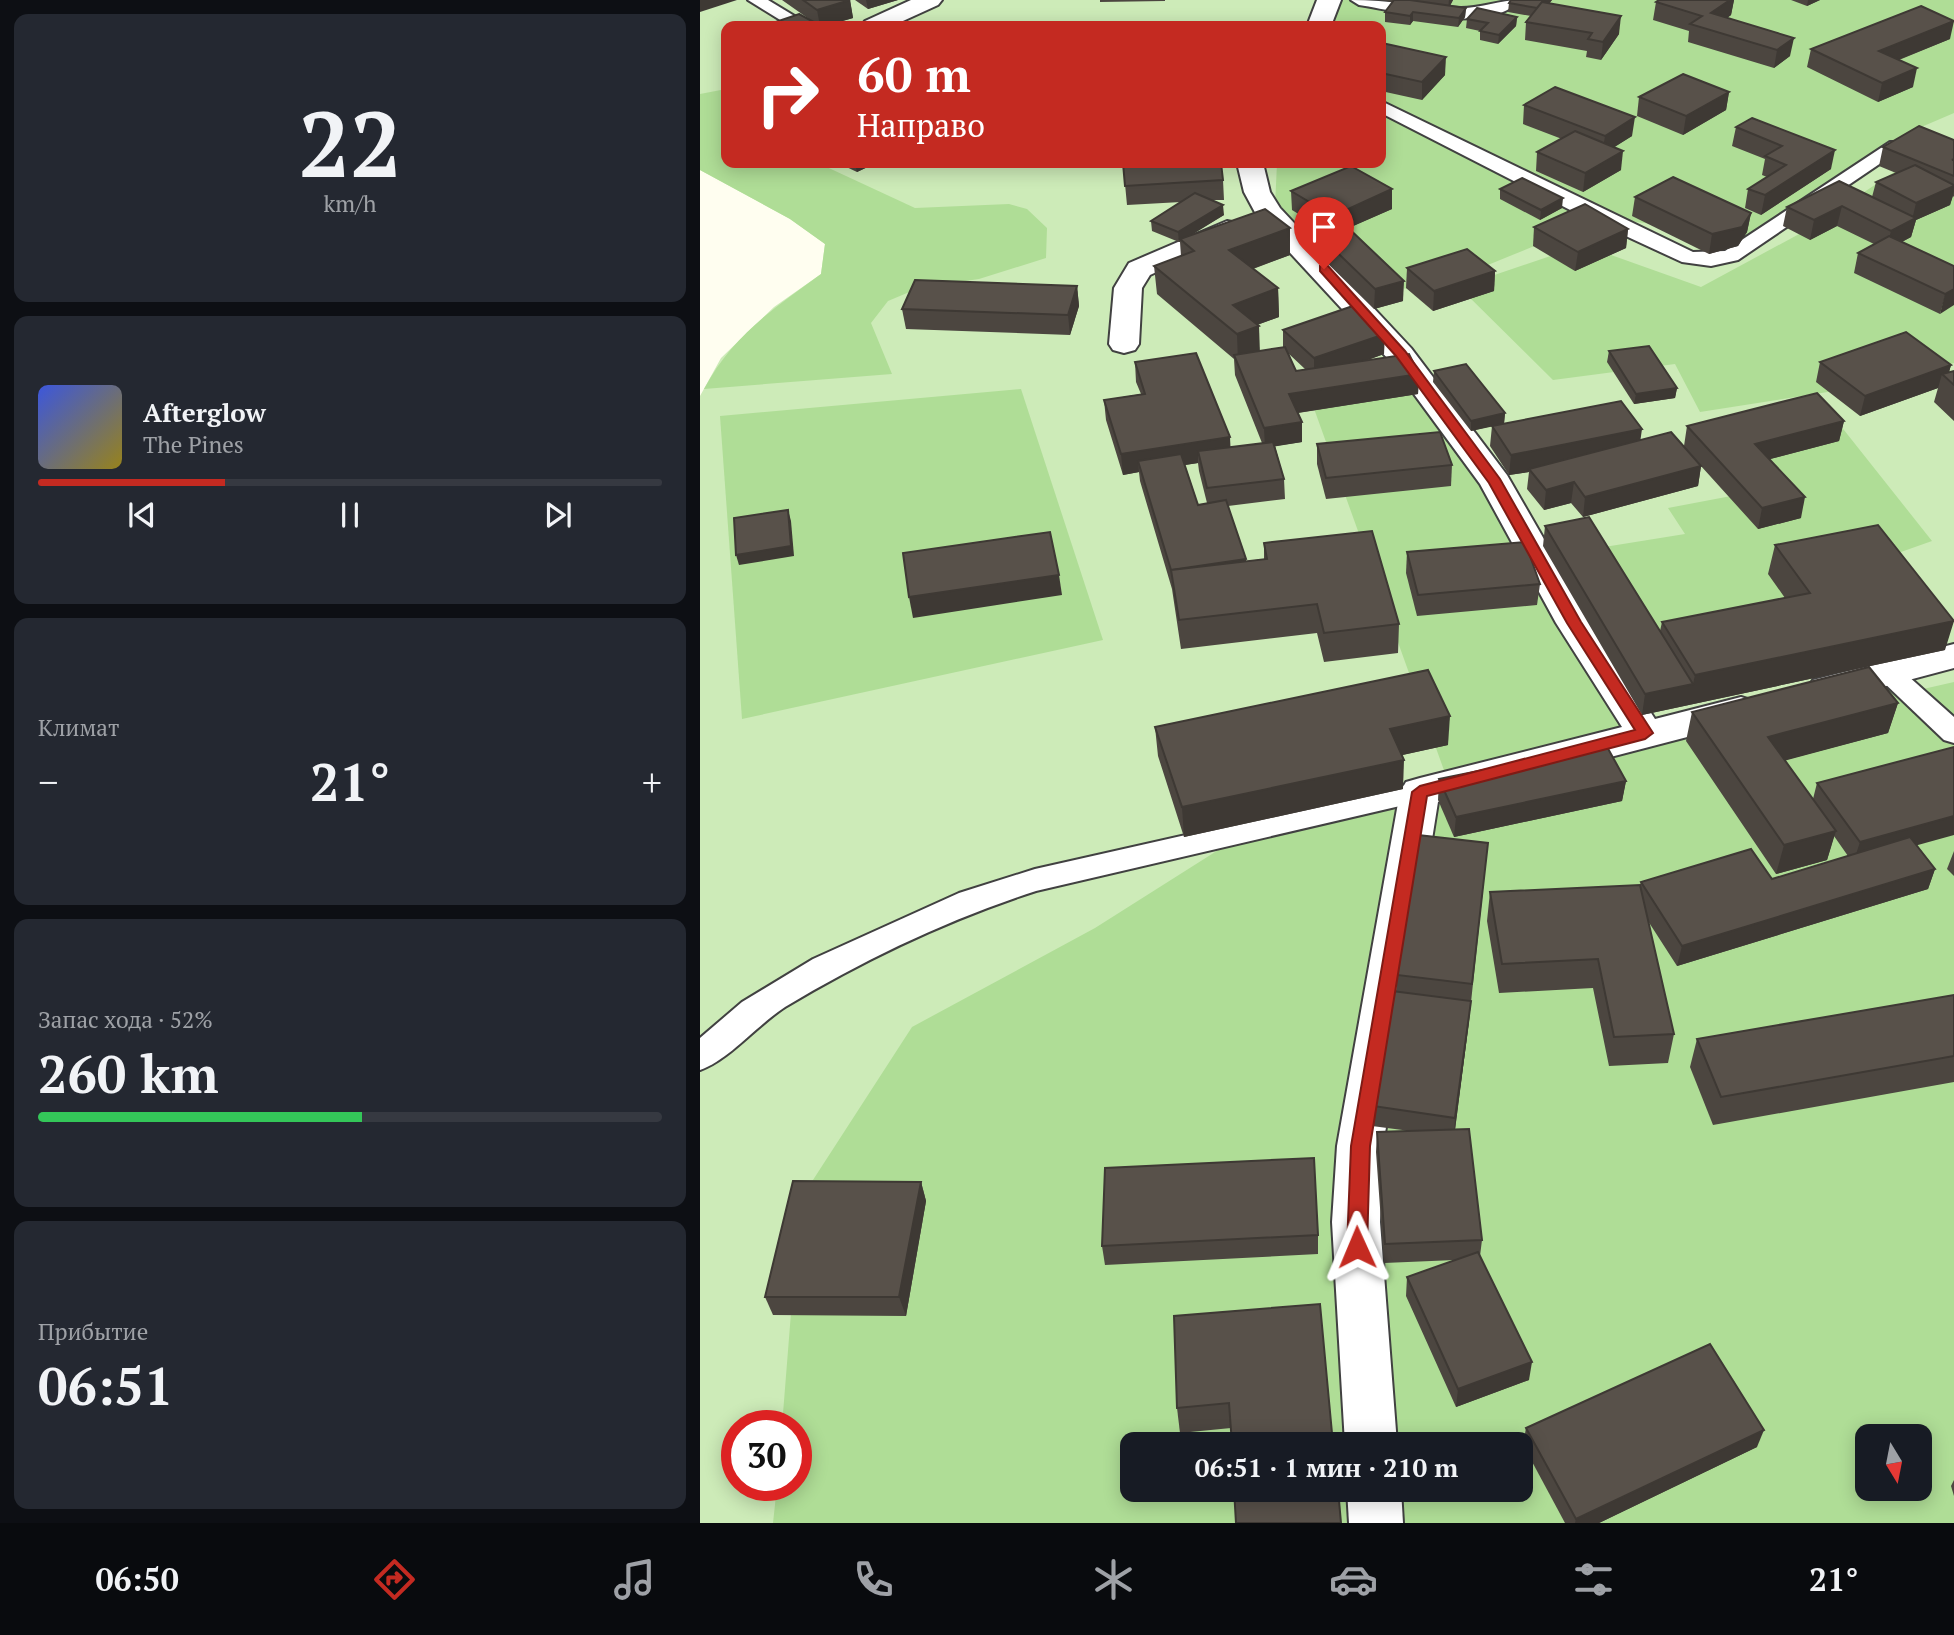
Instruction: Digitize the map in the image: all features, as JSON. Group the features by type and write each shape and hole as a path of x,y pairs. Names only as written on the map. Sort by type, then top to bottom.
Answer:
{"street":[{"path":"884,21 930,0"},
{"path":"1322,21 1329,0"},
{"path":"1251,168 1257,192 1268,212 1401,354 1495,482 1574,623 1645,733"},
{"path":"1124,344 1128,288 1139,270 1268,212"},
{"path":"1370,1432 1356,1222 1360,1146 1420,792 1954,656"},
{"path":"1375,1502 1376,1523"}],"lane":[{"path":"756,0 793,21"},
{"path":"1359,0 1467,13 1491,12 1513,0"},
{"path":"1386,109 1583,209 1689,258 1699,259 1731,256 1897,146"},
{"path":"1889,673 1954,733"},
{"path":"700,1057 753,1011 824,968 901,930 970,901 1035,880 1420,792"}],"green space":[{"path":"700,0 1954,0 1954,1523 700,1523 700,396 721,358 774,307 821,274 825,244 790,219 700,170"},
{"path":"1330,0 1954,0 1954,113 1905,134 1738,246 1694,229 1603,218 1429,289 1381,288 1275,206 1277,168 1386,168 1386,21 1324,21"},
{"path":"721,90 721,168 829,168 915,208 1009,204 1027,209 1047,228 1046,258 979,279 919,288 888,301 871,323 892,374 704,389 727,353 755,324 821,274 825,244 790,219 700,170 700,94"},
{"path":"1912,160 1954,182 1954,363 1866,386 1700,412 1675,364 1553,380 1459,287 1583,245 1701,287 1812,227"},
{"path":"1411,362 1640,739 1892,676 1910,692 1954,682 1954,1523 773,1523 775,1501 812,1501 812,1410 783,1410 800,1200 912,1027 1095,928 1223,847 1450,787 1312,403"},
{"path":"1021,389 1103,640 742,719 720,416"},
{"path":"1840,425 1932,541 1850,570 1641,683 1567,553 1685,534 1668,508 1747,493 1713,449"}],"building":[{"path":"803,0 850,0 817,10"},
{"path":"1394,0 1466,8 1459,18 1413,12 1410,16 1385,12"},
{"path":"1511,0 1544,0 1537,8 1509,3"},
{"path":"1730,0 1711,13 1794,38 1777,50 1690,24 1702,16 1656,2"},
{"path":"1542,2 1621,16 1603,42 1588,39 1592,33 1526,22"},
{"path":"1921,6 1954,21 1879,51 1917,68 1882,83 1811,49"},
{"path":"1477,8 1517,17 1499,35 1480,31 1488,23 1467,19"},
{"path":"799,14 812,21 779,21"},
{"path":"1386,44 1446,57 1422,82 1386,74"},
{"path":"1683,74 1729,92 1686,116 1639,97"},
{"path":"1555,87 1635,117 1605,136 1524,105"},
{"path":"1752,118 1835,150 1765,195 1748,189 1786,165 1765,156 1782,146 1736,127"},
{"path":"1919,126 1954,140 1954,176 1883,147"},
{"path":"1575,131 1623,151 1585,173 1537,152"},
{"path":"1915,165 1954,186 1916,203 1876,182"},
{"path":"1123,168 1222,168 1223,180 1125,186"},
{"path":"1346,168 1355,168 1392,189 1333,216 1291,191"},
{"path":"1673,177 1751,213 1742,227 1712,234 1635,197"},
{"path":"1522,178 1563,198 1541,210 1500,189"},
{"path":"1839,181 1916,218 1891,231 1842,206 1814,220 1787,207"},
{"path":"1195,193 1223,205 1178,232 1151,221"},
{"path":"1585,204 1628,229 1578,252 1534,227"},
{"path":"1265,209 1290,228 1229,250 1278,288 1233,305 1259,326 1237,334 1154,266 1194,251 1180,239"},
{"path":"1342,222 1404,281 1375,289 1314,230"},
{"path":"1889,236 1954,266 1954,289 1945,294 1858,253"},
{"path":"1467,249 1495,271 1434,291 1407,268"},
{"path":"915,280 1077,286 1068,315 902,309"},
{"path":"1353,306 1385,334 1314,358 1283,330"},
{"path":"1906,332 1951,365 1865,396 1820,362"},
{"path":"1649,346 1677,388 1636,394 1609,351"},
{"path":"1285,347 1296,371 1409,354 1419,374 1289,394 1302,422 1264,428 1234,355"},
{"path":"1196,353 1230,437 1121,454 1104,400 1145,394 1135,362"},
{"path":"1466,364 1505,413 1471,421 1434,371"},
{"path":"1954,371 1954,385 1942,374"},
{"path":"1817,393 1844,421 1755,444 1805,497 1762,508 1687,426"},
{"path":"1621,401 1642,429 1511,455 1492,426"},
{"path":"1440,432 1452,465 1326,478 1317,444"},
{"path":"1671,432 1701,466 1585,497 1574,482 1546,490 1529,469"},
{"path":"1273,442 1284,479 1207,488 1198,451"},
{"path":"1181,454 1198,505 1226,500 1246,559 1171,570 1138,461"},
{"path":"788,510 791,546 736,555 734,518"},
{"path":"1589,517 1693,684 1645,694 1545,526"},
{"path":"1878,525 1954,621 1695,675 1662,622 1810,593 1775,545"},
{"path":"1372,531 1399,624 1324,633 1317,604 1179,620 1171,570 1267,559 1264,543"},
{"path":"1050,532 1059,575 909,597 903,553"},
{"path":"1525,542 1540,584 1418,595 1407,552"},
{"path":"1869,667 1898,703 1768,737 1836,831 1784,845 1692,712"},
{"path":"1428,670 1450,716 1390,729 1404,760 1182,807 1155,727"},
{"path":"1606,745 1626,781 1456,817 1439,779"},
{"path":"1954,747 1954,816 1860,842 1817,783"},
{"path":"1418,835 1488,843 1472,984 1397,975"},
{"path":"1910,837 1935,869 1682,946 1641,882 1751,849 1772,879"},
{"path":"1640,885 1674,1034 1614,1037 1598,959 1502,964 1490,892"},
{"path":"1392,991 1471,1001 1455,1118 1373,1106"},
{"path":"1954,995 1954,1056 1721,1097 1697,1039"},
{"path":"1469,1129 1482,1240 1385,1244 1377,1132"},
{"path":"1314,1158 1318,1235 1102,1246 1105,1168"},
{"path":"793,1181 921,1182 899,1297 765,1297"},
{"path":"1478,1252 1532,1362 1458,1389 1407,1277"},
{"path":"1320,1304 1332,1432 1231,1432 1229,1403 1177,1408 1174,1316"},
{"path":"1710,1344 1764,1430 1576,1519 1533,1441 1533,1432 1528,1432 1526,1428"},
{"path":"1235,1502 1339,1502 1341,1523 1236,1523"}],"route":[{"path":"1324,269 1401,354 1495,482 1574,623 1645,733 1420,792 1360,1146 1357,1247"}]}
